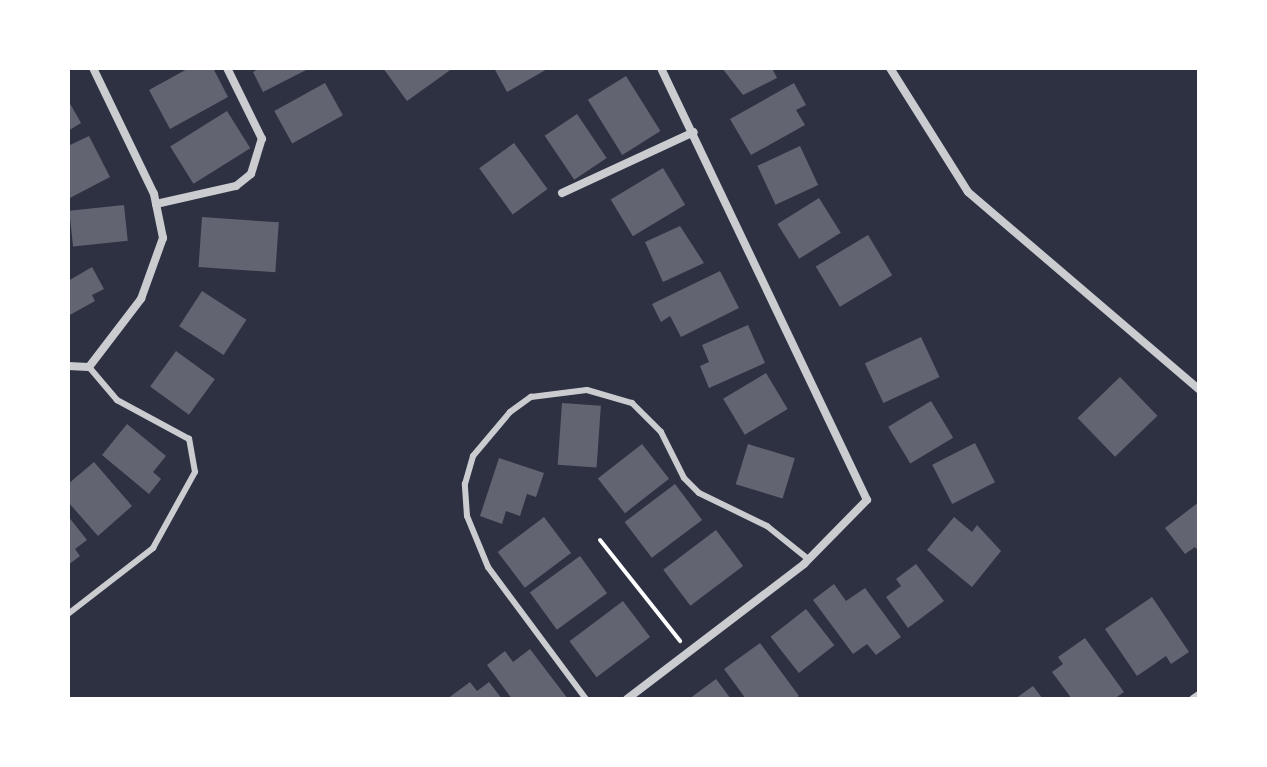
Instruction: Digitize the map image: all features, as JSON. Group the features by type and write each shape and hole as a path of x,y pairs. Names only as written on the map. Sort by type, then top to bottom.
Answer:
{"street":[{"path":"68,366 89,367 141,299 163,238 156,204 93,68"},
{"path":"156,204 226,189 251,174 262,139 227,68"},
{"path":"627,699 808,559 867,500 661,68"},
{"path":"890,68 968,192 1199,389"},
{"path":"562,193 694,132"},
{"path":"1193,699 1199,695"}],"lane":[{"path":"68,614 153,548 172,522 195,472 189,439 117,400 89,367"},
{"path":"586,699 488,567 467,516 465,484 473,456 510,412 531,397 587,390 632,403 661,432 684,478 699,493 767,526 808,559"}],"path":[{"path":"600,540 689,652"}],"building":[{"path":"189,68 213,68 228,97 170,129 149,90"},
{"path":"260,68 310,68 263,92 253,72"},
{"path":"383,68 453,68 407,101"},
{"path":"494,68 549,68 507,92"},
{"path":"722,68 772,68 777,78 743,95"},
{"path":"626,76 660,131 622,155 588,100"},
{"path":"325,83 343,115 292,143 274,111"},
{"path":"794,83 806,105 796,110 805,125 751,155 730,119"},
{"path":"68,100 81,123 68,131"},
{"path":"227,111 250,148 193,184 170,147"},
{"path":"577,114 607,158 574,180 545,136"},
{"path":"89,136 110,177 68,199 68,146"},
{"path":"514,143 548,189 513,214 479,168"},
{"path":"800,146 818,185 776,205 757,166"},
{"path":"663,168 685,205 633,236 611,199"},
{"path":"819,198 841,233 799,259 777,224"},
{"path":"124,205 128,241 73,247 69,211"},
{"path":"202,217 279,222 275,272 199,267"},
{"path":"680,226 704,263 663,282 645,242"},
{"path":"868,235 892,275 840,307 816,266"},
{"path":"92,267 104,289 92,295 95,301 68,316 68,281"},
{"path":"720,271 739,308 681,337 670,316 661,322 652,304"},
{"path":"202,291 246,320 224,355 179,326"},
{"path":"748,325 765,363 709,388 700,366 709,362 702,345"},
{"path":"921,337 940,377 883,403 865,363"},
{"path":"176,351 215,379 189,415 150,387"},
{"path":"766,373 788,409 745,435 723,399"},
{"path":"1120,377 1158,416 1115,457 1078,418"},
{"path":"931,401 953,438 910,464 888,427"},
{"path":"562,403 601,406 597,468 558,465"},
{"path":"127,424 166,456 153,472 161,479 149,494 102,455"},
{"path":"975,443 995,482 952,504 932,465"},
{"path":"642,444 669,479 625,513 598,478"},
{"path":"748,444 795,458 783,498 736,484"},
{"path":"499,458 544,473 536,497 527,494 520,516 506,511 502,524 480,516"},
{"path":"94,462 132,506 98,536 68,502 68,484"},
{"path":"675,484 702,520 652,558 625,522"},
{"path":"1199,502 1199,552 1195,547 1185,554 1165,528"},
{"path":"68,516 87,540 75,549 80,556 68,565"},
{"path":"544,517 571,553 525,588 498,552"},
{"path":"954,517 972,532 977,525 1001,551 972,587 927,550"},
{"path":"716,530 743,566 690,606 663,570"},
{"path":"580,556 607,593 557,630 530,592"},
{"path":"916,564 944,601 908,628 886,597 901,586 896,579"},
{"path":"834,584 846,601 865,588 901,637 876,655 867,644 853,654 813,600"},
{"path":"1152,597 1189,652 1171,664 1166,656 1137,676 1105,629"},
{"path":"623,601 650,637 597,677 569,641"},
{"path":"806,609 834,645 799,673 771,637"},
{"path":"1085,638 1124,692 1114,699 1072,699 1052,672 1063,664 1058,657"},
{"path":"760,643 799,696 795,699 746,699 724,669"},
{"path":"530,649 568,699 512,699 487,665 505,651 513,662"},
{"path":"716,679 731,699 689,699"},
{"path":"470,682 477,691 489,682 502,699 447,699"},
{"path":"1033,686 1043,699 1015,699"}]}
